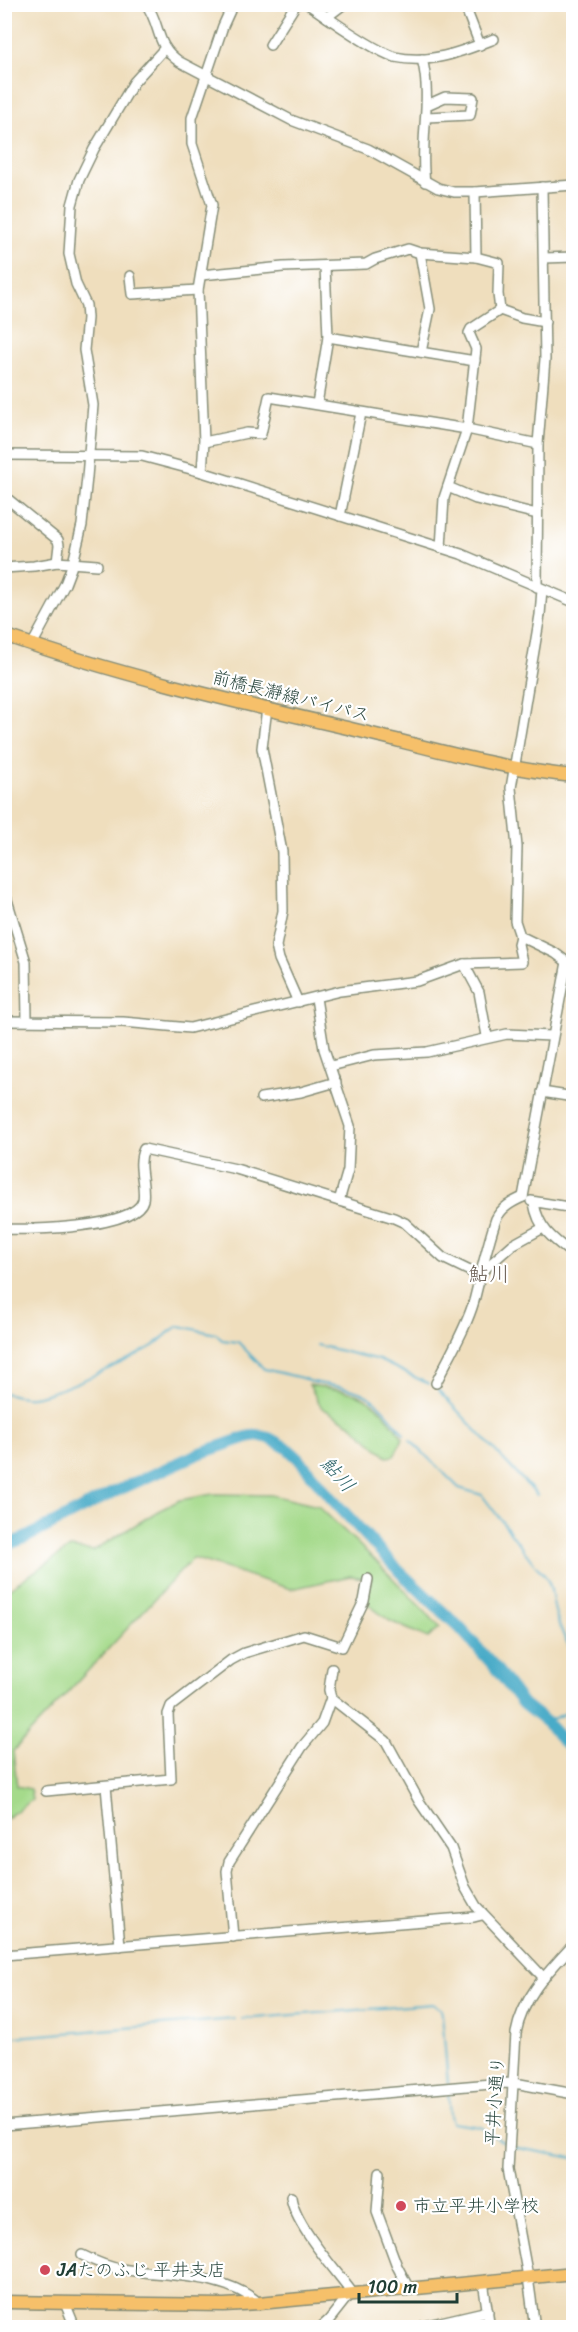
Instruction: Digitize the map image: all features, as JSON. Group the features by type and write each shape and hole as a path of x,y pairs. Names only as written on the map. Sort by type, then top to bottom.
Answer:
{"main road":[{"name":"前橋長瀞線バイパス","path":"4,635 131,676 515,767 573,776"},
{"path":"4,2302 224,2305 573,2273"}],"street":[{"path":"146,4 153,15 165,49 180,62 291,120 368,149 425,182 454,192 573,185"},
{"path":"202,472 204,442 198,290 212,202 191,139 192,118 223,26 233,4"},
{"path":"270,45 296,4"},
{"path":"308,4 395,57 422,59 455,54 494,39"},
{"path":"327,17 344,4"},
{"path":"468,14 480,45"},
{"path":"32,645 65,584 73,563 82,525 93,405 84,350 86,305 76,284 69,254 72,205 79,180 94,149 134,82 165,49"},
{"path":"422,59 427,105 423,169 425,182"},
{"path":"426,117 470,114 473,98 445,97 427,105"},
{"path":"4,1021 123,1022 189,1028 340,991 417,981 464,964 522,962 518,944 520,936 515,921 517,848 511,788 540,615 537,514 538,444 545,359 542,187"},
{"path":"475,192 476,257"},
{"path":"201,275 284,267 366,264 383,256 408,249 420,254 476,257 499,263 500,310"},
{"path":"420,254 430,309 421,352"},
{"path":"544,258 573,257"},
{"path":"317,404 328,337 325,266"},
{"path":"130,276 132,294 198,290"},
{"path":"500,310 522,318 544,322"},
{"path":"441,548 444,498 467,429 476,349 469,333 471,329 500,310"},
{"path":"328,337 475,361"},
{"path":"204,442 247,434 261,434 269,397 467,429 538,444"},
{"path":"340,516 362,413"},
{"path":"4,455 142,456 202,472 461,554 573,602"},
{"path":"448,487 476,500 537,514"},
{"path":"4,496 58,540 57,562"},
{"path":"4,568 57,562 97,565"},
{"path":"267,708 262,748 282,852 283,911 276,946 298,1002"},
{"path":"4,890 26,962 27,1020"},
{"path":"520,936 570,962 551,1036 523,1197"},
{"path":"464,964 479,992 488,1036"},
{"path":"316,998 324,1049 350,1126 348,1170 339,1201"},
{"path":"331,1066 375,1055 427,1052 488,1036 507,1034 551,1036"},
{"path":"261,1098 301,1092 336,1082"},
{"path":"542,1092 573,1097"},
{"path":"4,1229 37,1230 93,1225 136,1210 143,1201 141,1162 144,1149 236,1169 405,1223 443,1258 478,1275"},
{"path":"523,1197 534,1203 573,1208"},
{"path":"436,1383 473,1302 478,1275 499,1212 511,1202 523,1197"},
{"path":"534,1203 536,1217 543,1228 573,1255"},
{"path":"478,1275 512,1245 543,1228"},
{"path":"46,1791 171,1779 169,1708 239,1655 303,1635 342,1647 364,1600 368,1579"},
{"path":"233,1937 227,1871 229,1862 298,1752 319,1727 330,1698 332,1669"},
{"path":"330,1698 386,1741 419,1801 451,1848 468,1893 482,1915 544,1978"},
{"path":"106,1786 120,1946"},
{"path":"4,1955 482,1915"},
{"name":"平井小通り","path":"535,2328 508,2169 512,2083 519,2019 528,1998 571,1951"},
{"path":"4,2125 512,2083 573,2094"},
{"path":"380,2172 378,2212 409,2289"},
{"path":"291,2196 294,2208 313,2242 351,2295 322,2327"},
{"path":"82,2255 121,2269 185,2277 231,2287 259,2303"},
{"path":"483,2282 489,2322"},
{"path":"65,2303 73,2328"},
{"path":"415,2328 488,2311"}],"green space":[{"path":"309,1385 354,1393 373,1404 403,1438 394,1456 387,1457 352,1425 322,1408"},
{"path":"213,1494 271,1495 318,1506 440,1627 428,1638 390,1621 366,1603 371,1579 350,1576 291,1589 193,1558 13,1751 17,1786 30,1789 32,1800 5,1819 4,1592 70,1548 93,1551 180,1500"}],"waterway":[{"path":"4,1393 29,1397 58,1390 140,1353 180,1326 216,1334 222,1340 238,1342 264,1369 347,1388 366,1395 384,1410 404,1434"},
{"path":"317,1345 379,1360 429,1384"},
{"path":"438,1390 537,1495"},
{"name":"鮎川","path":"4,1546 198,1454 247,1437 257,1435 269,1438 287,1448 298,1458 330,1497 400,1572 459,1627 494,1666 523,1704 574,1749"},
{"path":"410,1440 459,1488 482,1495 542,1572 551,1588 561,1630 574,1654"},
{"path":"574,1679 571,1680 574,1683"},
{"path":"546,1722 574,1712"},
{"path":"242,2019 433,2004 441,2009 442,2014 448,2084"},
{"path":"4,2038 235,2019"},
{"path":"448,2090 452,2123 480,2127 506,2144"},
{"path":"512,2147 574,2158"}],"place":[{"name":"市立平井小学校","path":"401,2206"},
{"name":"JAたのふじ 平井支店","path":"45,2270"}],"district":[{"name":"鮎川","path":"489,1274"}]}
